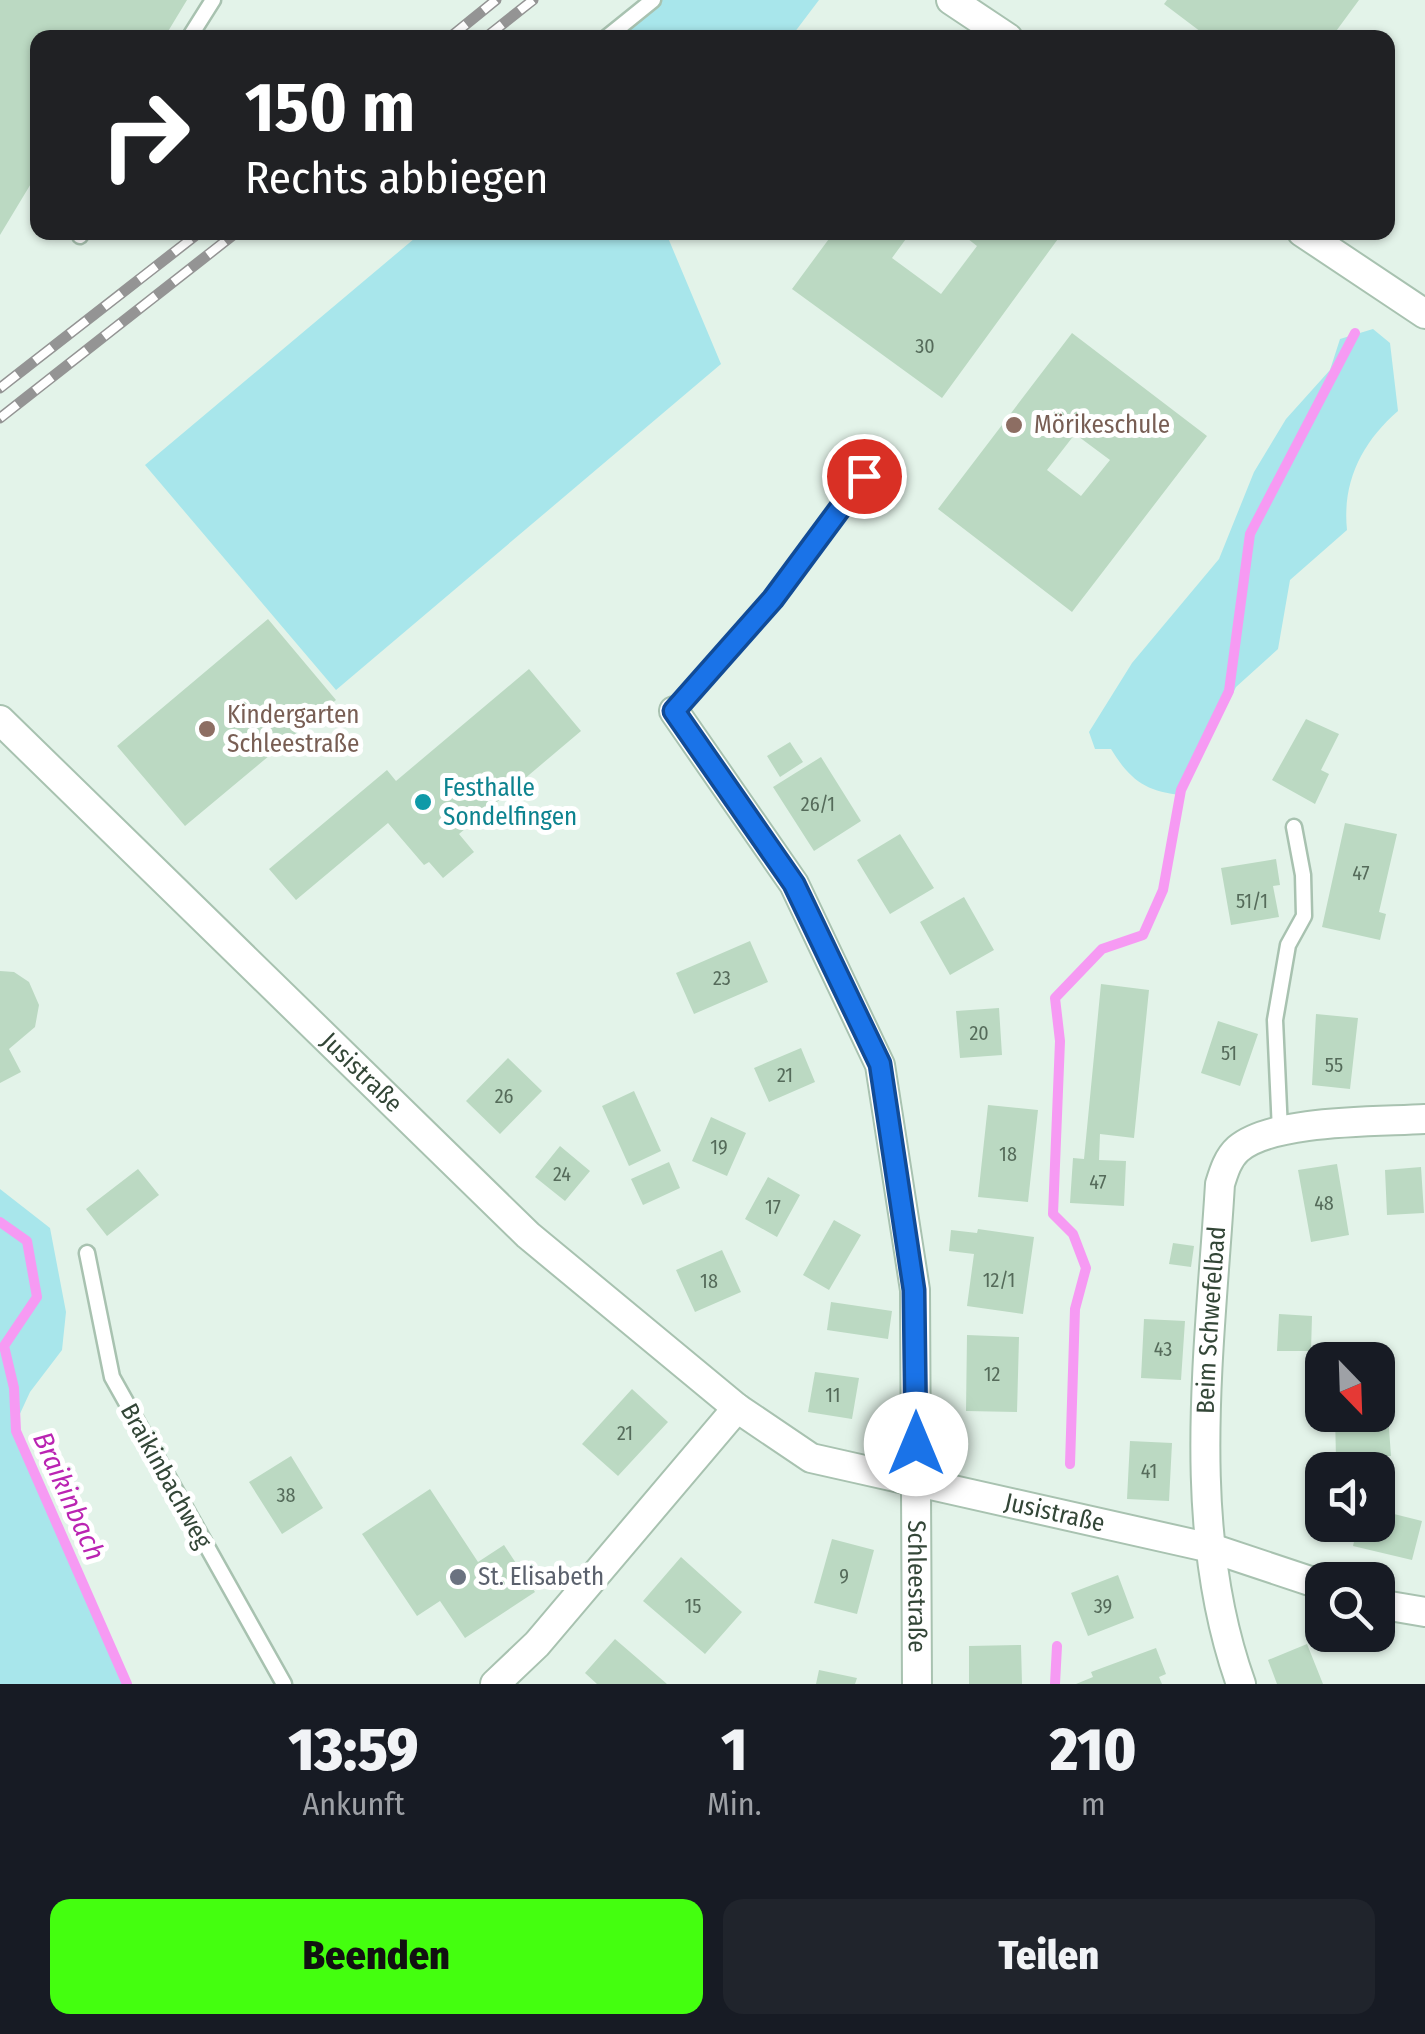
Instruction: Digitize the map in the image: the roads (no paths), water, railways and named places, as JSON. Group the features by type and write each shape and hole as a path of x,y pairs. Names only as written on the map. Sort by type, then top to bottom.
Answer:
{"street":[{"path":"951,0 996,30"},
{"path":"1314,240 1425,314"},
{"name":"Schleestraße","path":"674,711 794,884 880,1064 914,1290 917,1684"},
{"name":"Jusistraße","path":"0,720 528,1235 736,1408 811,1458 1212,1548 1305,1580"},
{"name":"Beim Schwefelbad","path":"1242,1684 1230,1652 1212,1548 1204,1450 1220,1184 1227,1162 1240,1148 1280,1131 1425,1119"},
{"path":"495,1684 537,1644 736,1408"},
{"path":"1395,1607 1425,1612"}],"lane":[{"path":"194,30 213,0"},
{"path":"616,30 653,0"},
{"path":"674,711 773,599 864,476"},
{"path":"1280,1131 1275,1020 1288,946 1304,916 1303,875 1294,827"},
{"name":"Braikinbachweg","path":"87,1253 112,1378 284,1684"}],"waterway":[{"path":"1070,1464 1075,1309 1086,1268 1073,1234 1053,1214 1060,1041 1055,998 1102,949 1143,935 1163,890 1181,790 1229,691 1250,534 1355,333"},
{"name":"Braikinbach","path":"0,1222 27,1241 37,1297 4,1346 14,1388 16,1431 127,1684"},
{"path":"1055,1684 1057,1646"}],"railway":[{"path":"459,30 496,0"},
{"path":"495,30 533,0"},
{"path":"0,388 190,240"},
{"path":"0,418 227,240"}],"place":[{"name":"Mörikeschule","path":"1014,425"},
{"name":"Kindergarten Schleestraße","path":"207,729"},
{"name":"Festhalle Sondelfingen","path":"423,802"},
{"name":"St. Elisabeth","path":"458,1577"}]}
